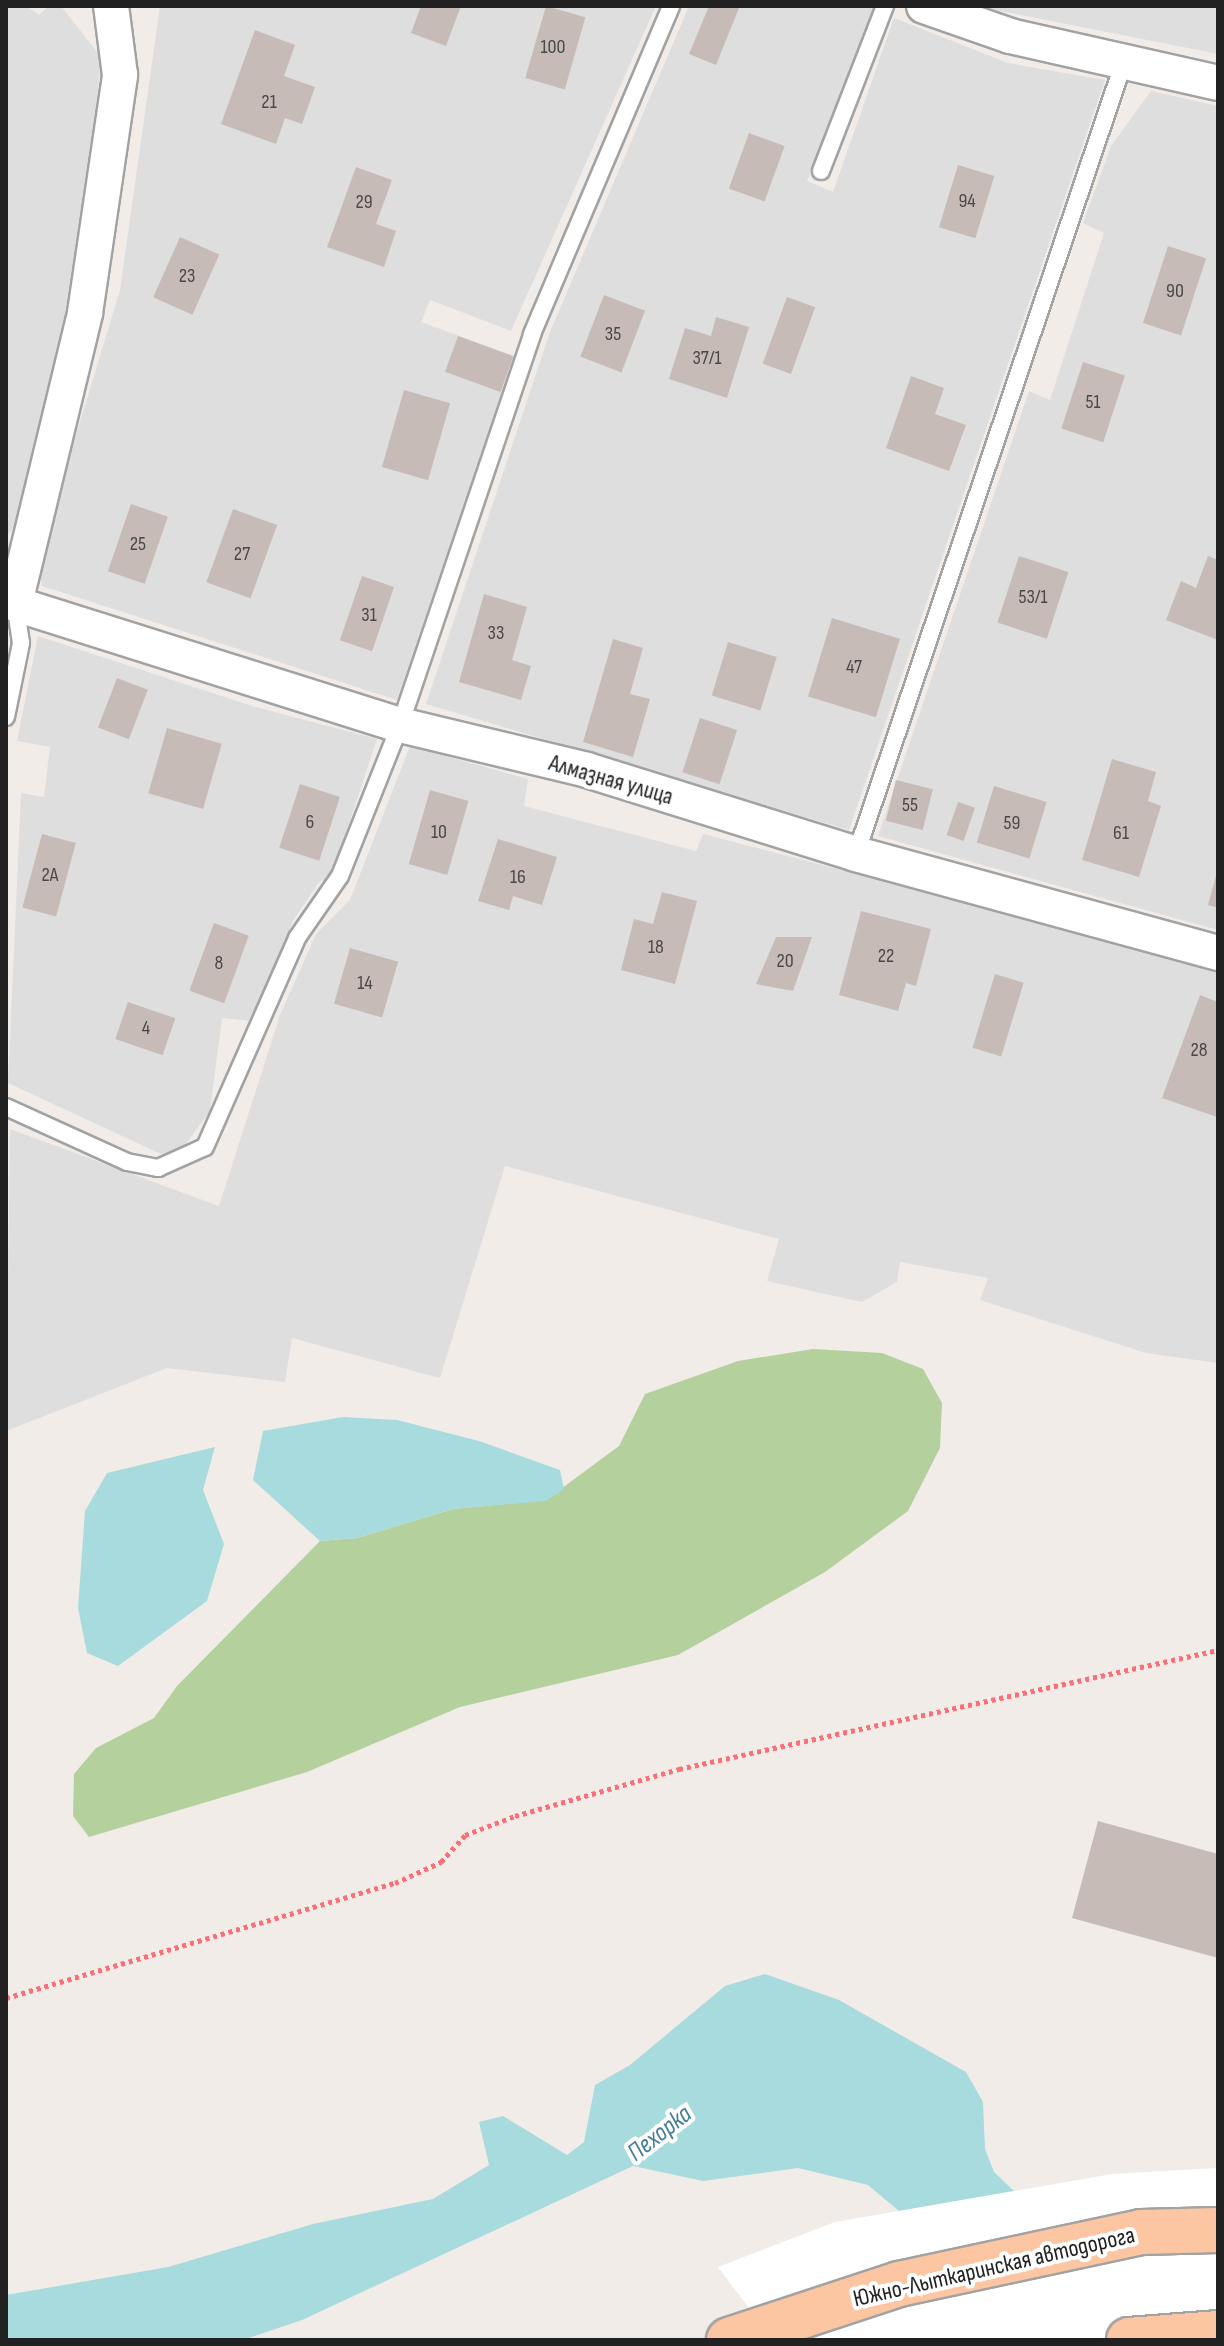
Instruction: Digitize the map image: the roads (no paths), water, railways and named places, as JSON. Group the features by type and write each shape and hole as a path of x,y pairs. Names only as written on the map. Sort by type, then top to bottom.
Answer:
{"main road":[{"name":"Южно-Лыткаринская автодорога","path":"745,2333 899,2284 1110,2238 1141,2232 1218,2230"},
{"path":"1129,2340 1218,2333"}],"street":[{"path":"10,602 85,313 120,75 111,6"},
{"path":"924,6 1010,36 1218,83"},
{"name":"Алмазная улица","path":"10,602 400,725 587,770 856,854 1218,953"}],"lane":[{"path":"6,1107 127,1162 158,1168 205,1147 297,938 340,876 400,725 532,334 671,6"},
{"path":"821,171 885,6"},
{"path":"856,854 1124,62"},
{"path":"6,717 21,643 10,602"}],"water":[{"path":"343,1417 397,1420 479,1441 560,1470 564,1489 546,1501 453,1509 357,1538 320,1541 253,1480 263,1431"},
{"path":"215,1447 203,1490 224,1544 207,1601 118,1666 87,1653 78,1608 85,1511 107,1473"},
{"name":"Пехорка","path":"765,1974 839,2000 966,2072 983,2102 985,2149 994,2172 1014,2191 937,2243 868,2185 798,2168 703,2181 633,2166 302,2320 243,2340 6,2340 6,2295 168,2267 313,2224 433,2199 489,2165 479,2122 503,2116 567,2155 584,2142 595,2085 630,2065 725,1986"}]}
